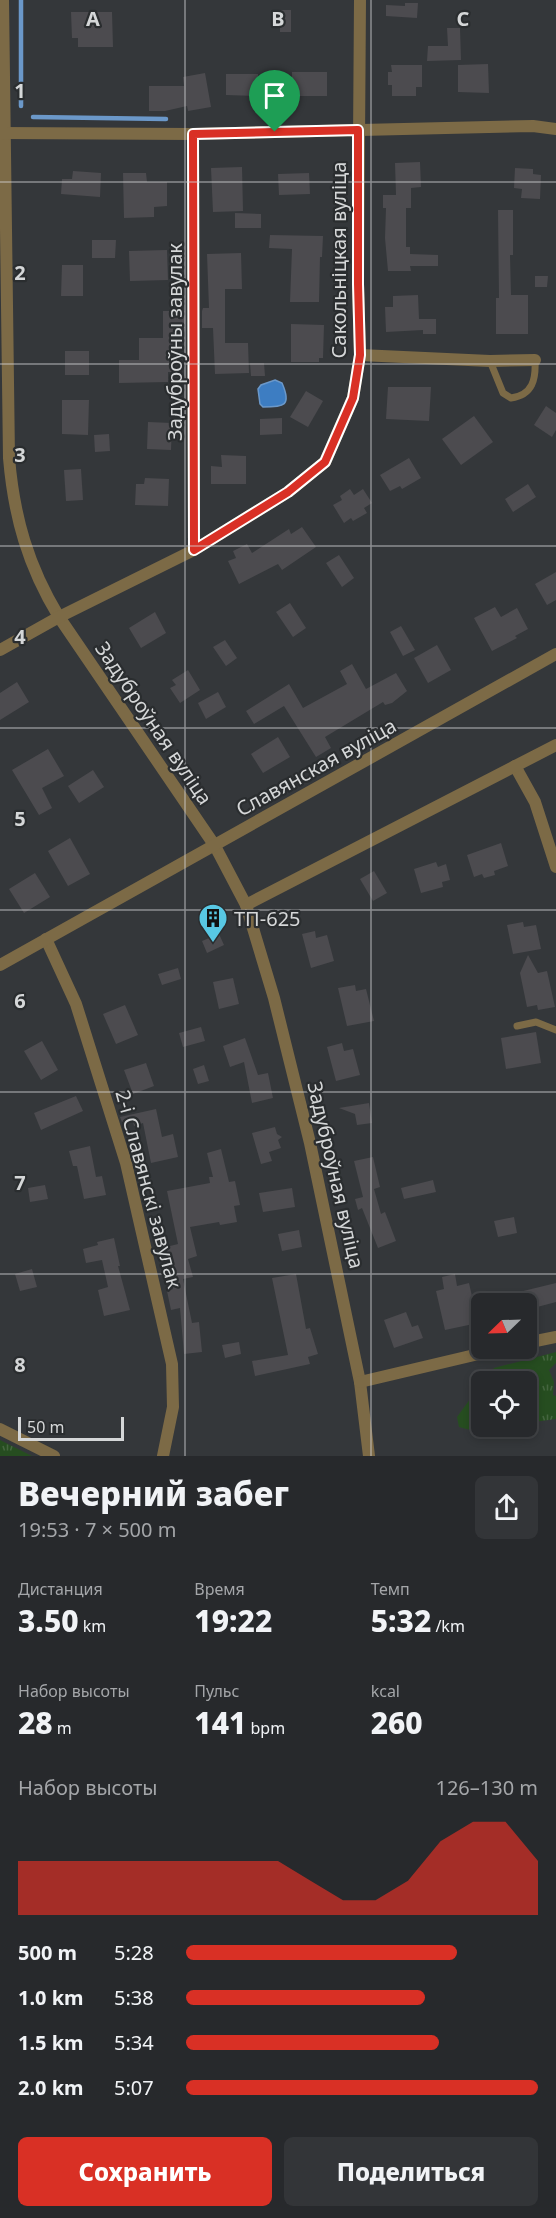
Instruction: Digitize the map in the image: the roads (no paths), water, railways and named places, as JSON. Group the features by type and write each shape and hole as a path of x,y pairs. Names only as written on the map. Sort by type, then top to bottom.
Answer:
{"street":[{"name":"Задуброўная вуліца","path":"3,0 2,133 9,458 11,486 18,521 33,568 59,617 215,846 246,905 274,998 310,1143 360,1382 369,1456"},
{"name":"Сакольніцкая вуліца","path":"0,650 59,617 194,550 288,492 325,462 353,398 360,355 358,130 360,0"},
{"path":"2,133 193,134 533,126 556,129"},
{"name":"Задуброўны завулак","path":"193,134 194,550"},
{"path":"360,355 489,361 535,360"},
{"name":"Славянская вуліца","path":"0,965 556,654"},
{"path":"246,905 556,745"},
{"path":"515,766 535,802 556,867"},
{"name":"2-і Славянскі завулак","path":"45,939 76,1004 126,1163 139,1219 172,1364 173,1407 163,1456"},
{"path":"537,1340 556,1336"},
{"path":"360,1382 471,1356"},
{"path":"0,1429 54,1456"}],"lane":[{"path":"489,361 503,393 511,398 518,398 531,389 536,377 535,360"},
{"path":"517,1026 536,1022 556,1030"}],"water":[{"path":"275,380 282,383 286,401 281,405 263,407 260,404 258,389 261,385"}],"waterway":[{"path":"21,0 21,106"},
{"path":"33,117 166,119"}],"place":[{"name":"ТП-625","path":"213,944"}]}
